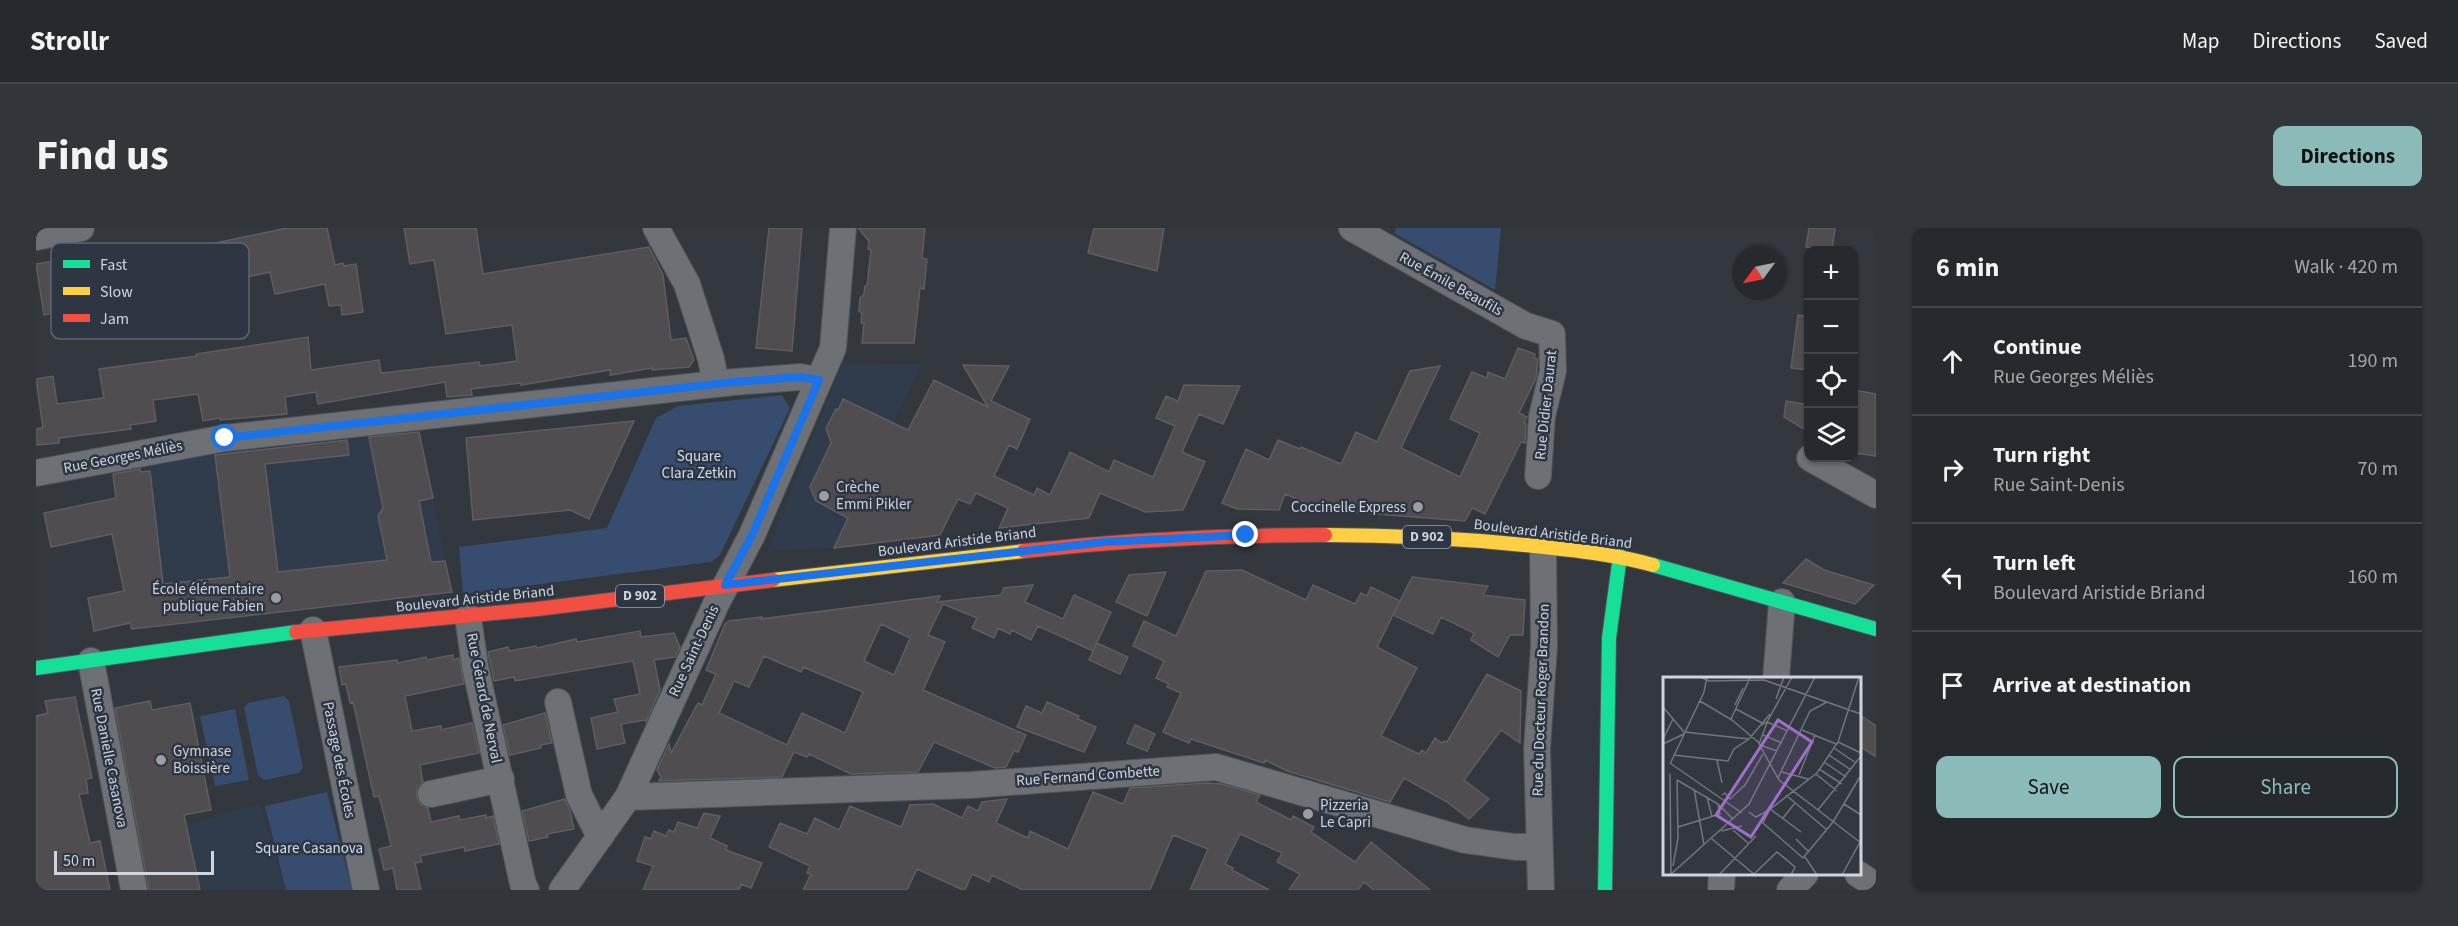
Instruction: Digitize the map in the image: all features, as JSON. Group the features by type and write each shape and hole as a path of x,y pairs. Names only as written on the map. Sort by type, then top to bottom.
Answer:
{"main road":[{"name":"Boulevard Aristide Briand","path":"36,668 313,630 468,617 1105,542 1246,535 1385,535 1544,546 1620,556 1876,629"},
{"path":"1605,890 1609,638 1620,556"}],"street":[{"path":"36,237 81,228"},
{"path":"656,228 687,284 711,359 716,384"},
{"name":"Rue Saint-Denis","path":"562,890 628,797 725,585 752,535 833,348 843,228"},
{"name":"Rue Émile Beaufils","path":"1352,228 1526,326 1552,334"},
{"name":"Rue Didier Daurat","path":"1538,476 1542,416 1552,371 1552,334"},
{"name":"Rue Georges Méliès","path":"36,473 225,438 716,384 800,377 819,380"},
{"path":"1819,462 1876,495"},
{"name":"Rue du Docteur Roger Brandon","path":"1541,890 1537,749 1544,646 1544,546"},
{"path":"1776,677 1782,602"},
{"name":"Rue Gérard de Nerval","path":"468,617 475,666 526,890"},
{"name":"Passage des Écoles","path":"313,630 366,890"},
{"name":"Rue Danielle Casanova","path":"91,661 134,890"},
{"path":"558,702 579,795 600,837"},
{"name":"Rue Fernand Combette","path":"628,797 971,785 1216,767 1465,840 1515,847 1538,847"},
{"name":"Rue Gérard de Nerval","path":"430,794 501,779"},
{"path":"1721,890 1722,875"},
{"path":"1790,890 1803,875"},
{"path":"1860,875 1876,886"}],"shaded area":[{"name":"Crèche Emmi Pikler","path":"842,363 922,364 834,548 767,551"},
{"path":"419,433 452,592 132,629 113,474 224,452"},
{"path":"260,803 285,890 149,890 137,839"}],"green space":[{"path":"1396,228 1501,228 1495,290 1394,233"},
{"name":"Square Clara Zetkin","path":"782,395 790,408 720,555 711,562 463,594 459,547 607,528 656,418 678,406"},
{"path":"284,696 289,701 303,767 299,773 264,780 258,775 244,708 248,703"},
{"path":"235,709 249,780 215,786 200,716"},
{"name":"Square Casanova","path":"327,792 352,890 286,890 265,806"}],"building":[{"path":"287,228 327,228 335,265 356,264 363,312 342,315 341,305 329,306 325,284 275,294 270,272 249,276 249,243 216,243"},
{"path":"404,228 476,228 483,274 649,247 663,275 671,340 686,338 694,360 689,367 652,370 652,368 610,375 610,370 521,385 521,383 471,389 472,395 447,397 445,382 318,404 316,392 285,397 287,414 220,420 220,418 203,421 198,394 153,400 156,421 130,425 131,429 59,438 59,443 36,445 36,429 43,428 36,379 53,376 57,404 104,398 99,369 197,356 196,354 308,337 311,370 379,360 381,373 479,362 480,366 517,361 512,325 446,334 434,260 410,264"},
{"path":"769,228 802,228 792,351 756,348"},
{"path":"858,228 925,228 922,258 927,259 924,289 920,288 914,343 862,343 864,323 861,323 862,314 859,311 860,298 867,286 871,250 868,249 869,241"},
{"path":"1094,228 1164,228 1157,271 1088,253"},
{"path":"1809,228 1835,228 1833,246 1806,246"},
{"path":"51,262 51,314 44,315 36,264"},
{"path":"1798,315 1804,316 1804,369 1791,368"},
{"path":"1518,348 1535,354 1534,358 1538,359 1536,378 1519,413 1527,417 1524,423 1526,424 1525,443 1521,442 1485,514 1472,508 1465,521 1324,510 1285,494 1279,510 1237,509 1222,503 1246,449 1269,460 1278,440 1341,464 1356,432 1377,442 1410,371 1440,366 1401,448 1460,477 1480,433 1450,419 1472,372 1487,378 1488,372 1505,379"},
{"path":"963,365 1009,366 991,401 1030,419 1017,449 1009,445 994,476 1034,495 1037,488 1050,495 1070,452 1109,472 1114,460 1153,477 1175,426 1156,418 1166,396 1178,401 1184,385 1240,386 1223,424 1199,414 1182,452 1205,462 1183,510 1145,512 1100,493 1089,518 999,528 1008,508 976,493 970,504 958,499 940,535 834,548 848,518 816,501 810,487 831,443 826,428 843,399 908,430 934,380 988,407"},
{"path":"1858,391 1876,394 1876,456 1858,454"},
{"path":"1786,401 1804,404 1804,429 1784,417"},
{"path":"634,421 589,519 570,510 473,520 466,438"},
{"path":"419,432 433,498 419,501 431,562 445,561 452,592 132,629 130,623 94,631 88,598 124,591 112,534 51,547 44,513 116,498 113,474 140,469 140,472 150,471 163,584 230,577 215,455 347,440 349,455 265,464 278,572 387,560 378,516 383,508 369,437"},
{"path":"1806,559 1824,570 1874,585 1855,604 1783,583"},
{"path":"1242,570 1306,600 1313,585 1355,604 1361,593 1367,596 1371,587 1400,601 1377,647 1417,668 1381,736 1419,754 1422,750 1426,753 1435,738 1442,743 1447,742 1487,674 1521,691 1520,743 1501,730 1464,780 1489,799 1469,819 1447,802 1404,778 1390,802 1287,771 1265,760 1264,763 1191,739 1189,743 1163,732 1181,693 1167,687 1169,684 1156,678 1164,661 1133,646 1144,621 1176,636 1206,571"},
{"path":"1166,572 1147,616 1116,602 1129,575"},
{"path":"1412,577 1488,586 1483,595 1525,600 1523,635 1510,635 1498,657 1471,640 1474,633 1441,617 1433,634 1393,615"},
{"path":"1033,585 1025,602 1063,619 1074,595 1111,612 1093,651 1038,626 1031,640 1012,630 1010,634 998,628 994,638 972,628 977,618 943,604 928,635 945,642 923,690 1026,735 1018,752 1014,751 1006,767 995,768 934,742 918,772 851,774 809,754 807,757 794,752 782,777 659,781 661,777 657,770 669,744 671,753 698,703 702,705 716,674 706,670 725,624 729,621 940,596 937,602 1001,595 1004,588","holes":["881,624 910,638 894,675 864,661","764,656 801,672 803,667 863,692 845,733 802,713 787,745 719,713 734,681 749,687"]},
{"path":"640,631 641,637 674,633 680,647 675,657 654,660 660,690 646,722 645,720 621,724 625,743 597,749 591,718 618,712 614,699 640,694 633,661 515,681 514,677 494,681 488,652 508,647 509,651 536,646 537,648 576,639 577,642"},
{"path":"1097,643 1128,657 1120,674 1089,660"},
{"path":"453,655 453,660 459,658 464,684 405,696 412,731 441,726 441,730 472,723 479,753 420,765 423,782 417,789 417,798 420,804 428,808 431,822 459,816 460,820 486,815 486,818 493,816 499,844 465,851 464,847 420,856 422,862 415,863 421,890 397,890 393,868 384,870 379,849 391,846 387,827 379,796 374,797 353,702 350,703 346,684 342,685 339,667 397,660 398,663 426,657 427,660"},
{"path":"75,697 92,778 86,779 88,793 79,794 90,843 100,841 110,890 36,890 36,716 48,713 45,701"},
{"name":"Gymnase Boissière","path":"150,701 152,710 190,703 211,810 184,815 200,890 149,890 115,708"},
{"path":"1047,702 1079,716 1078,719 1096,727 1084,752 1017,727 1026,706 1042,713"},
{"path":"545,713 552,743 510,755 503,725"},
{"path":"1861,716 1876,726 1876,757 1861,747"},
{"path":"1135,725 1155,734 1147,751 1127,743"},
{"path":"1222,784 1260,795 1256,802 1291,820 1293,816 1314,827 1311,832 1355,862 1371,842 1430,890 1374,890 1364,882 1358,890 1289,890 1300,874 1277,862 1282,853 1240,834 1225,864 1269,890 1190,890 1208,849 1173,835 1150,890 1023,890 992,875 989,882 972,874 963,890 917,869 907,890 803,890 811,874 807,873 810,866 769,847 780,823 807,834 815,818 839,830 850,806 901,827 910,805 933,804 962,818 968,806 978,811 982,802 1007,799 996,823 1028,838 1030,831 1068,849 1093,792 1123,804 1130,788"},
{"path":"565,799 574,829 547,834 548,837 529,841 522,811"},
{"path":"704,813 720,816 710,838 727,846 726,850 762,863 751,888 741,884 739,890 643,890 653,866 637,861 645,837 651,839 654,831 666,836 669,830 674,832 678,822 697,828"}],"traffic: fast":[{"path":"1605,890 1609,638 1620,556"},
{"path":"1653,565 1876,629"},
{"path":"36,668 296,632"}],"traffic: slow":[{"path":"1325,535 1407,537 1517,544 1599,554 1653,565"},
{"path":"773,580 1024,551"}],"traffic: jam":[{"path":"1024,551 1174,539 1325,535"},
{"path":"296,632 537,609 773,580"}],"place":[{"name":"Crèche Emmi Pikler","path":"824,496"},
{"name":"Coccinelle Express","path":"1418,507"},
{"name":"École élémentaire publique Fabien","path":"276,598"},
{"name":"Gymnase Boissière","path":"161,760"},
{"name":"Pizzeria Le Capri","path":"1308,814"}],"route":[{"path":"225,438 734,382 800,377 819,380 752,535 725,585 1105,542 1246,535"}]}
